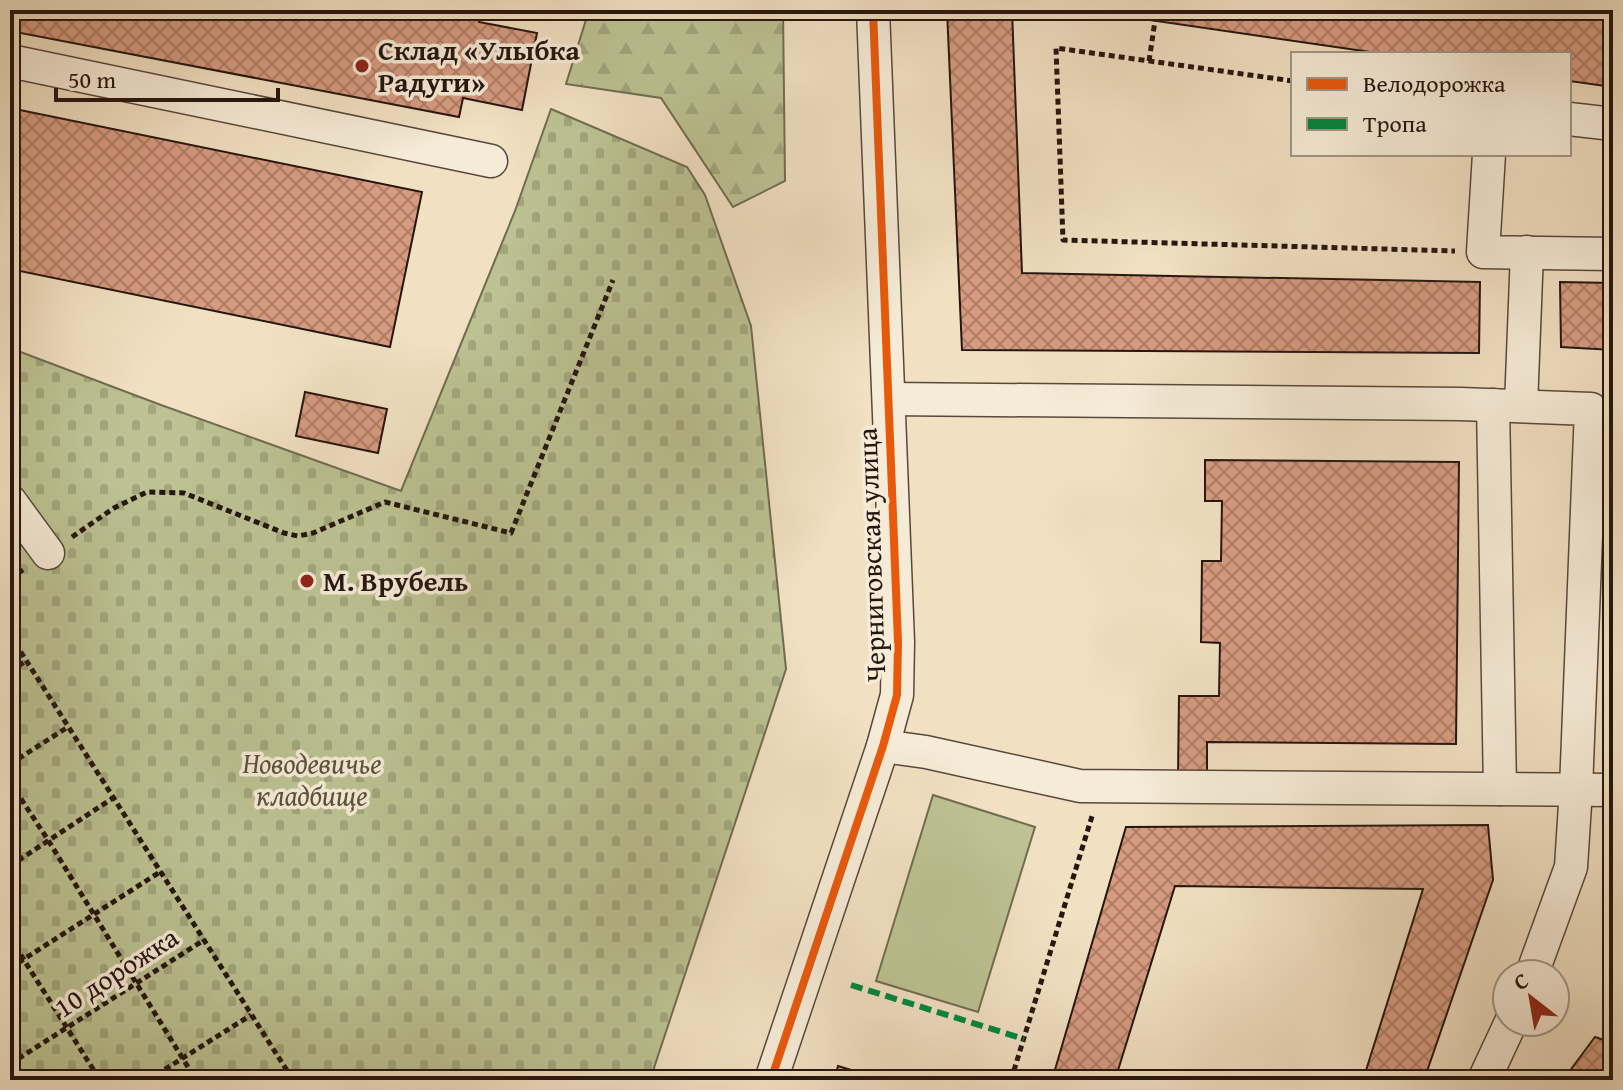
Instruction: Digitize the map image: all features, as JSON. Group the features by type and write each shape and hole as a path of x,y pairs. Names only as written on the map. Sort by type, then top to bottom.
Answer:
{"street":[{"name":"Черниговская улица","path":"771,1080 883,746 897,695 898,642 873,10"},
{"path":"10,61 491,161"},
{"path":"1571,119 1613,124"},
{"path":"1489,156 1483,252 1613,254"},
{"path":"1500,789 1507,405 1527,252"},
{"path":"889,399 1507,405 1591,409 1571,867 1538,958"},
{"path":"10,501 48,553"},
{"path":"883,746 926,752 1080,786 1613,790"},
{"path":"1484,1080 1504,1038"}],"path":[{"path":"1149,61 1155,21"},
{"path":"1291,81 1056,48 1063,240 1483,252"},
{"path":"48,553 114,508 147,492 184,493 298,536 313,533 385,502 511,533 613,280"},
{"path":"10,635 293,1080"},
{"path":"10,671 26,661"},
{"path":"10,764 68,727"},
{"path":"10,782 196,1080"},
{"path":"1011,1080 1101,787"},
{"path":"10,866 113,798"},
{"path":"10,968 160,872"},
{"path":"10,938 100,1080"},
{"path":"148,1080 251,1015"}],"green space":[{"path":"589,10 783,10 785,181 733,207 661,98 566,84"},
{"name":"Новодевичье кладбище","path":"551,109 687,167 705,195 751,326 786,669 650,1080 10,1080 10,348 401,491 515,211"},
{"path":"933,795 1035,827 978,1012 876,981"}],"building":[{"name":"Склад «Улыбка Радуги»","path":"10,10 481,10 479,22 537,33 522,110 463,98 459,117 10,31"},
{"path":"947,10 1012,10 1022,273 1480,282 1479,353 962,350"},
{"path":"1081,10 1545,10 1613,19 1613,87 1571,81 1571,52 1370,52"},
{"path":"10,108 422,192 390,347 10,269"},
{"path":"1560,282 1613,283 1613,350 1561,347"},
{"path":"305,392 387,409 378,453 296,436"},
{"path":"1613,441 1613,505 1604,504"},
{"path":"1205,460 1459,462 1456,744 1207,742 1207,775 1178,775 1179,696 1219,696 1220,643 1201,642 1202,561 1221,561 1222,501 1205,501"},
{"path":"1613,670 1613,728 1607,727"},
{"path":"1488,825 1493,880 1424,1080 1363,1080 1423,889 1175,886 1115,1080 1052,1080 1126,827"},
{"path":"1595,1037 1613,1043 1613,1080 1563,1080"},
{"path":"838,1066 884,1080 834,1080"}],"railway":[{"path":"821,10 821,16"}],"marked path":[{"path":"851,985 1024,1039"}],"cycle path":[{"path":"771,1080 883,746 897,695 898,642 873,10"}],"place":[{"name":"Склад «Улыбка Радуги»","path":"362,66"},
{"name":"М. Врубель","path":"307,581"}]}
